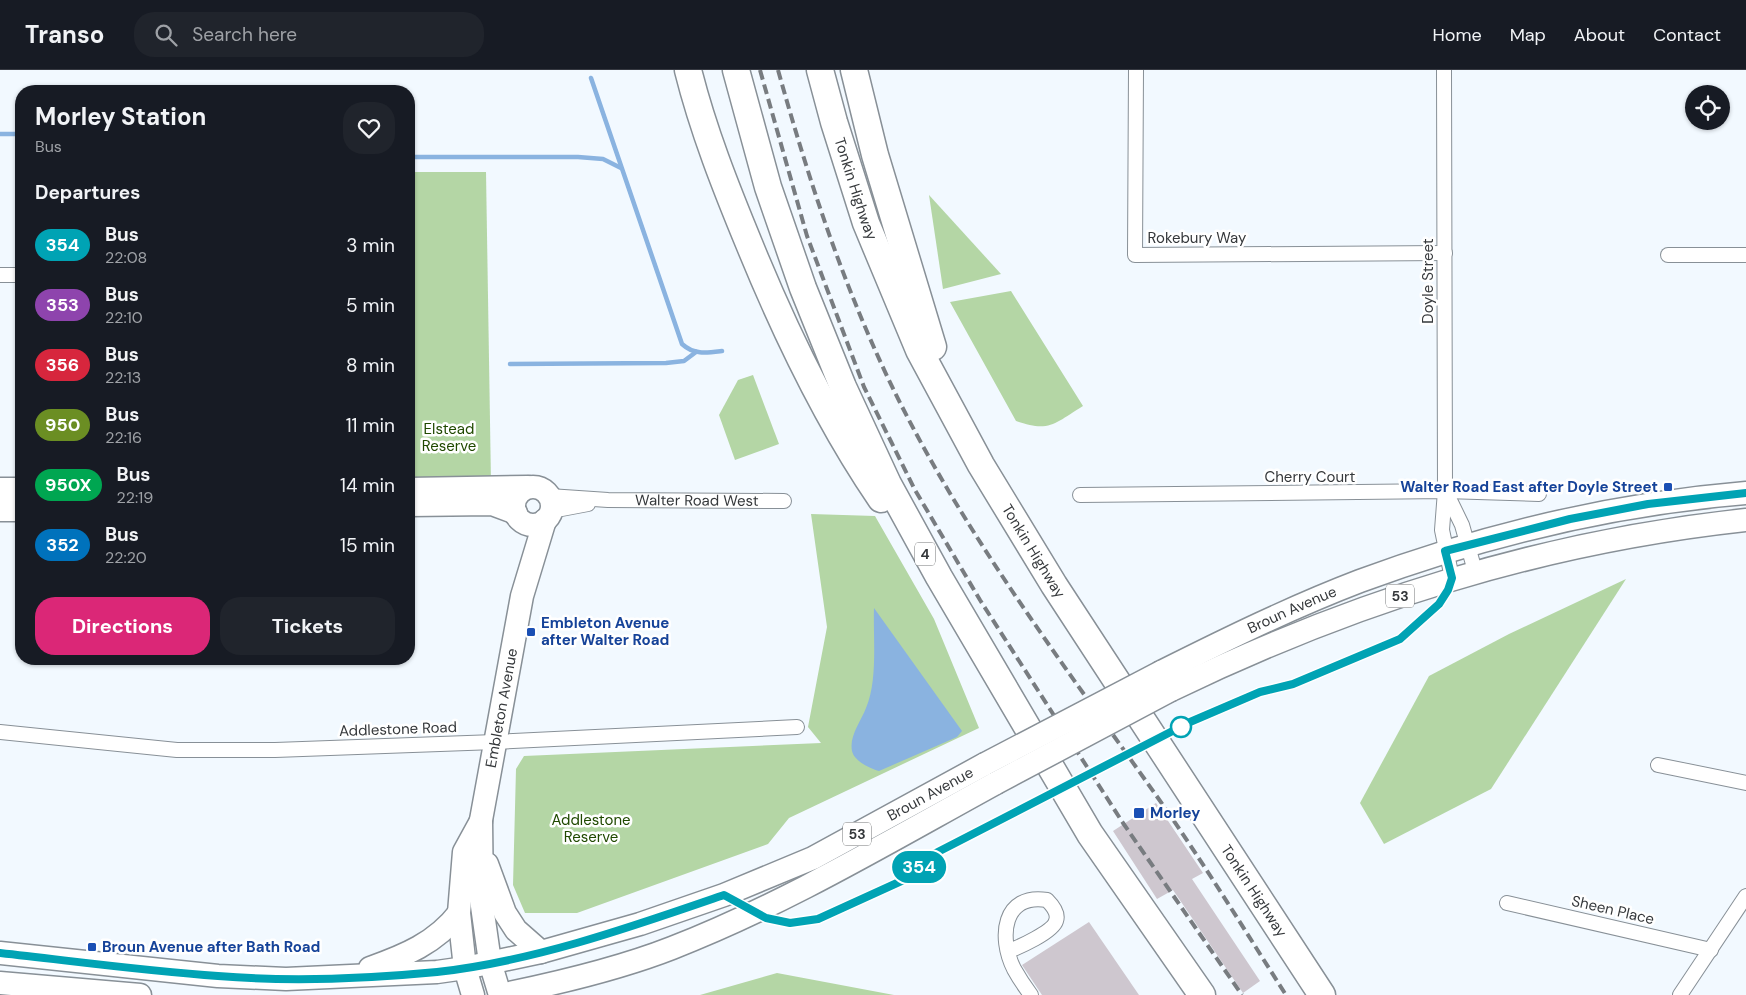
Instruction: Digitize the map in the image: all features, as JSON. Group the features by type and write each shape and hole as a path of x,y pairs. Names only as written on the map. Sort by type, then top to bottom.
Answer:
{"highway":[{"path":"688,70 696,103 731,200 775,306 815,390 853,459 966,623"},
{"name":"4","path":"736,70 774,204 825,346 888,484 966,623 1090,834 1202,995"},
{"name":"Tonkin Highway","path":"820,70 866,222 919,350 1001,502 1322,995"},
{"path":"854,70 875,155 954,414"}],"main road":[{"path":"415,489 528,487 542,489 548,509 534,524 492,504 415,505"},
{"path":"519,517 515,500 522,490 528,487"},
{"path":"0,489 15,489"},
{"name":"Broun Avenue","path":"0,953 218,976 286,979 343,978 438,972 541,952 640,924 724,895 813,858 991,774 1166,681 1266,620 1359,581 1445,551 1570,519 1648,504 1746,494"},
{"name":"Embleton Avenue","path":"500,995 490,962 482,906 481,820 522,596 548,509"},
{"path":"0,510 15,510"},
{"name":"Embleton Avenue","path":"519,517 522,596"},
{"name":"Broun Avenue","path":"1166,681 1317,624 1475,571 1596,543 1679,527 1746,520"},
{"name":"Broun Avenue","path":"500,995 638,960 672,948 780,900 991,774"},
{"name":"Embleton Avenue","path":"473,995 464,968 459,913 464,852 481,820"},
{"path":"482,851 505,913 516,930 541,952"},
{"path":"343,978 419,949 448,926 459,913"},
{"path":"568,995 638,960"},
{"path":"0,983 140,995"}],"street":[{"name":"Rokebury Way","path":"1136,70 1135,255 1445,253"},
{"name":"Doyle Street","path":"1444,70 1445,491 1442,530 1452,578"},
{"path":"1668,255 1746,255"},
{"path":"0,274 15,275"},
{"name":"Doyle Street","path":"1445,491 1462,525 1475,571"},
{"name":"Cherry Court","path":"1080,495 1445,491 1539,494"},
{"name":"Walter Road West","path":"548,509 608,500 784,501"},
{"name":"Addlestone Road","path":"0,732 177,750 275,750 495,742 797,727"},
{"path":"1658,765 1746,783"},
{"path":"1680,995 1746,896"},
{"name":"Sheen Place","path":"1507,903 1711,950"},
{"path":"1009,951 1014,968 1031,995"}],"green space":[{"name":"Elstead Reserve","path":"415,172 486,172 491,484 415,484"},
{"path":"929,195 1001,274 943,289"},
{"path":"1011,291 1083,406 1058,421 1045,426 1016,421 950,302"},
{"path":"753,375 779,444 735,460 719,415 738,380"},
{"name":"Addlestone Reserve","path":"811,514 875,516 934,619 979,728 789,818 768,844 577,913 525,913 513,885 516,769 524,756 821,743 808,727 827,627"},
{"path":"1626,579 1491,789 1384,844 1360,803 1429,676 1509,634"},
{"path":"777,973 894,995 700,995"}],"water":[{"path":"874,608 962,731 957,737 879,771 859,761 852,751 852,740 870,697 874,672"}],"building":[{"path":"1156,803 1203,873 1192,879 1260,981 1243,993 1173,890 1157,899 1113,831"},
{"path":"1089,922 1139,995 1042,995 1022,965"}],"waterway":[{"path":"591,78 682,344 696,352 722,351"},
{"path":"0,134 15,134"},
{"path":"415,157 578,157 603,159 621,168"},
{"path":"510,364 666,363 684,361 696,352"}],"railway":[{"path":"760,70 807,236 864,387 915,490 980,600 1123,823 1242,995"},
{"path":"778,70 813,187 854,301 887,376 915,432 979,540 1049,645 1175,822 1286,995"}],"bus line":[{"name":"354","path":"0,953 218,976 286,979 343,978 438,972 541,952 640,924 724,895 766,918 790,923 818,919 908,878 930,856 1190,722 1260,692 1293,684 1400,639 1417,626 1439,604 1448,590 1452,578 1445,551 1570,519 1648,504 1746,493"}],"place":[{"name":"Walter Road East after Doyle Street","path":"1668,487"},
{"name":"Embleton Avenue after Walter Road","path":"531,632"},
{"name":"Morley","path":"1139,813"},
{"name":"Broun Avenue after Bath Road","path":"92,947"}]}
